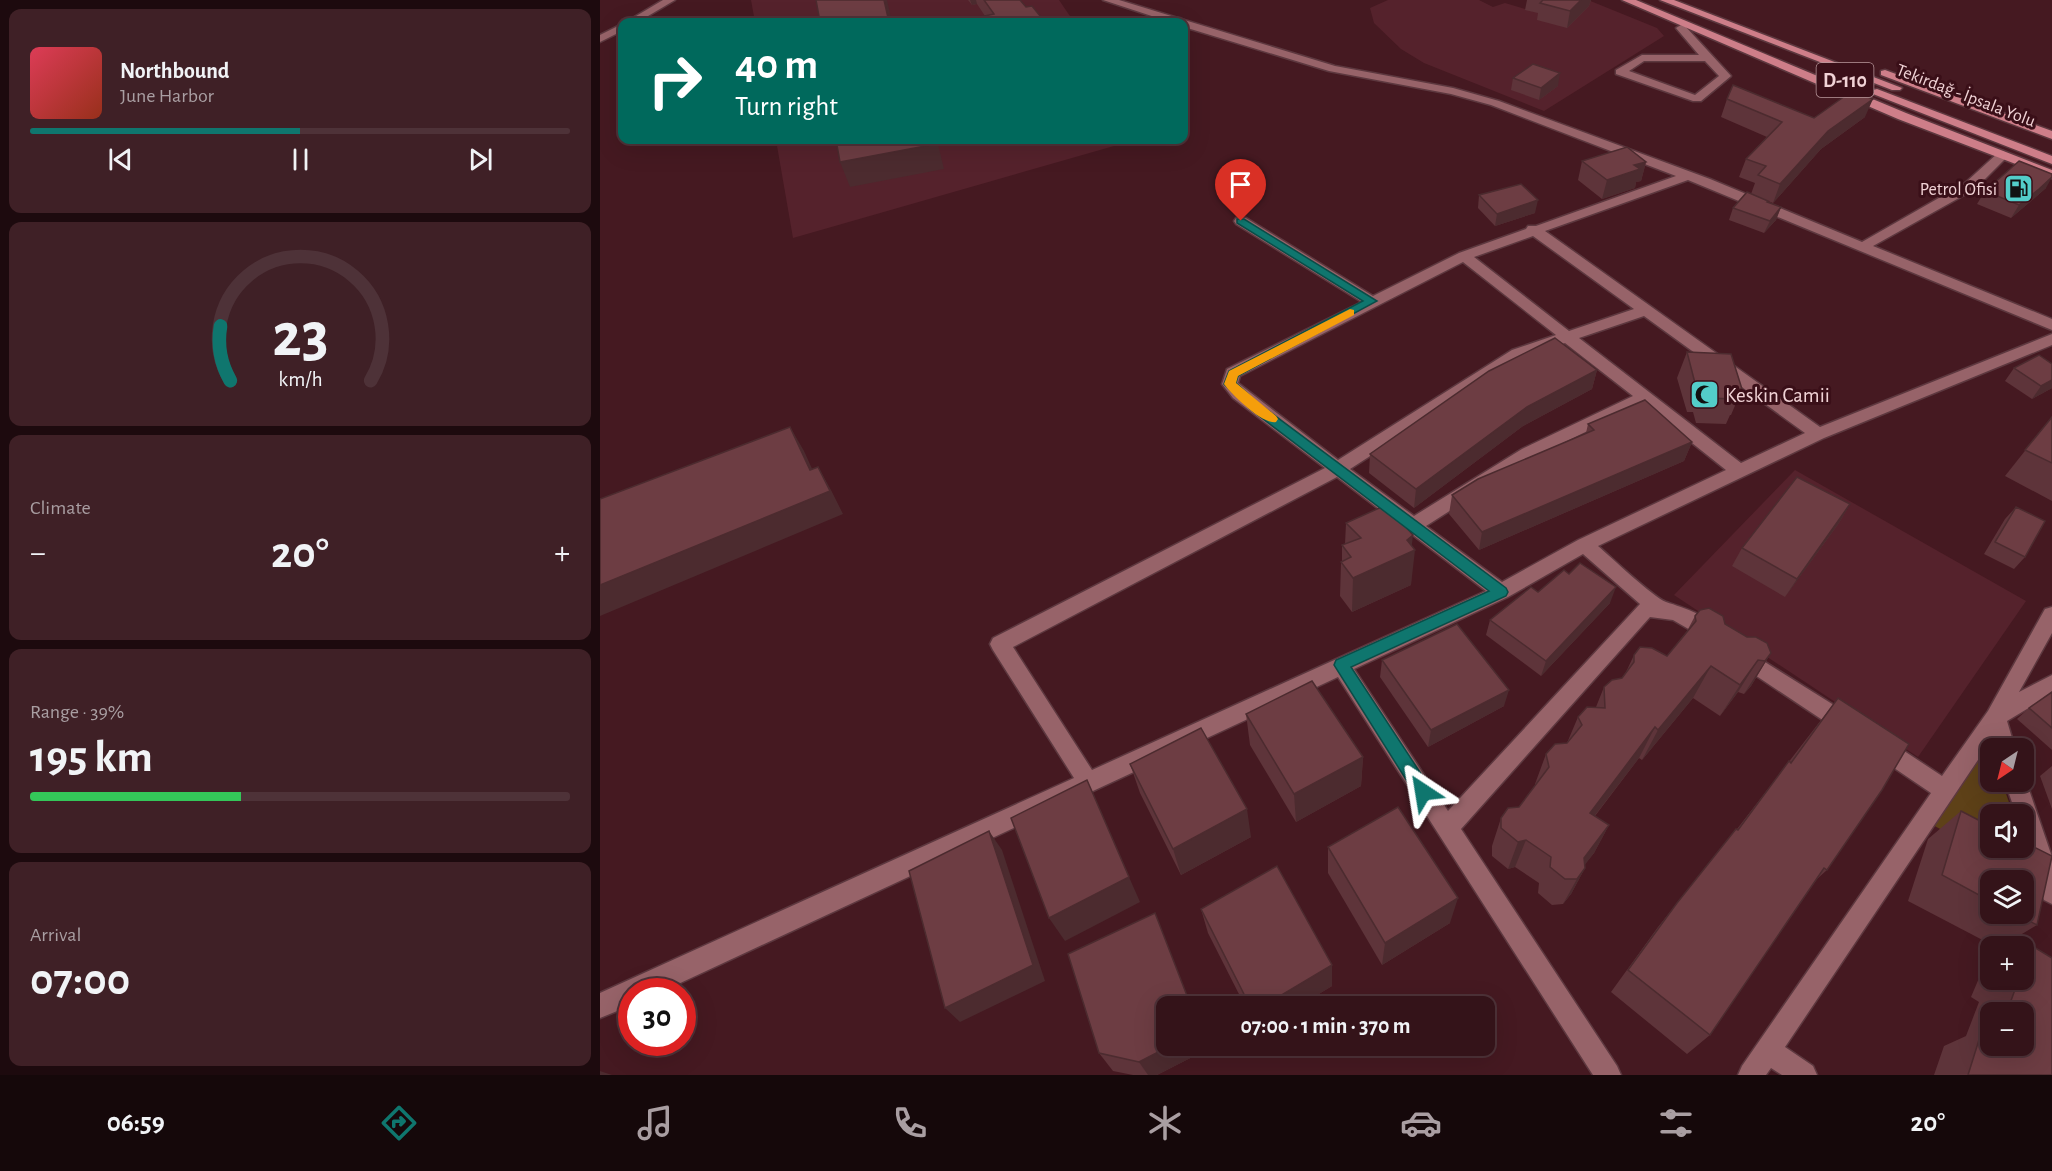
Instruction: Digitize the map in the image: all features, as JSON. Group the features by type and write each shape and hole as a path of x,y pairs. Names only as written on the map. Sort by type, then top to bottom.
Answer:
{"highway":[{"name":"Tekirdağ - İpsala Yolu","path":"1637,0 2052,160"},
{"name":"Tekirdağ - İpsala Yolu","path":"1665,0 2052,147"},
{"path":"1680,0 2052,135"},
{"path":"1621,1 1681,28 2052,174"},
{"path":"1621,1 1902,116"}],"street":[{"path":"639,18 669,0"},
{"path":"1108,0 1165,18"},
{"path":"1188,25 1333,69 1474,97 1687,176 2052,325"},
{"path":"1681,28 1709,58 1725,76 1696,99 1620,72 1642,58 1709,58"},
{"path":"600,39 618,29"},
{"path":"1863,247 1970,186 2003,155"},
{"path":"1501,592 1239,394 1230,384 1233,374 1371,301 1464,256 1533,229 1687,176"},
{"path":"1241,221 1371,301"},
{"path":"1533,229 1818,434"},
{"path":"1464,256 1739,471"},
{"path":"1088,782 1000,644 1337,469 1517,354 1646,310"},
{"path":"662,978 1501,592 1584,545 1818,434 2052,339"},
{"path":"1412,526 1527,453 1645,397"},
{"path":"1584,545 1657,607"},
{"path":"1447,828 1639,615 1657,607 1682,615 1945,790"},
{"path":"1751,1075 1995,717 2052,615"},
{"path":"1341,665 1608,1075"},
{"path":"1995,717 2052,684"},
{"path":"1995,717 2002,738"},
{"path":"2019,792 2052,892"},
{"path":"600,1006 618,998"},
{"path":"1768,1050 1804,1075"}],"shaded area":[{"path":"751,0 1059,0 1071,18 754,18"},
{"path":"1388,0 1479,0 1493,7 1505,3 1535,12 1546,0 1588,0 1657,28 1664,36 1544,111 1424,63 1401,49 1374,23 1370,8"},
{"path":"777,144 1121,144 793,238"},
{"path":"1795,470 2026,601 1918,757 1674,595"},
{"path":"1980,750 1980,792 2005,792 2010,804 1980,804 1980,850 1929,823"},
{"path":"1994,858 2028,858 2033,870 2017,870"}],"building":[{"path":"816,0 884,0 888,18 819,18"},
{"path":"984,0 1020,0 1026,7 1032,6 1042,18 975,18 994,14"},
{"path":"1543,0 1581,0 1570,11 1540,3"},
{"path":"1533,64 1560,73 1541,88 1513,78"},
{"path":"1733,85 1814,118 1852,91 1873,99 1828,131 1780,184 1758,175 1766,166 1746,159 1782,122 1727,99"},
{"path":"837,144 936,144 840,162"},
{"path":"1627,147 1646,162 1634,165 1640,169 1607,180 1582,161"},
{"path":"2019,161 2052,174 2052,177 2019,205 1985,191"},
{"path":"1521,184 1538,200 1497,214 1479,195"},
{"path":"1747,192 1781,207 1770,221 1733,208"},
{"path":"1555,338 1597,370 1527,407 1416,489 1370,454 1489,371"},
{"path":"1687,352 1731,354 1742,389 1734,389 1737,399 1706,398 1703,387 1696,387"},
{"path":"2039,355 2052,364 2052,380 2041,386 2014,368"},
{"path":"1645,400 1692,442 1482,532 1452,495 1478,479 1594,430 1588,424"},
{"path":"2052,417 2052,463 2025,450"},
{"path":"790,427 810,470 818,467 830,491 600,585 600,499"},
{"path":"1797,477 1850,504 1797,579 1742,548"},
{"path":"1386,505 1413,535 1407,540 1415,550 1353,578 1341,562 1351,557 1342,545 1361,538 1346,523"},
{"path":"2016,507 2045,521 2025,557 1995,542"},
{"path":"1580,563 1616,587 1546,661 1490,620 1531,587 1538,592 1564,570 1569,574"},
{"path":"1709,608 1723,616 1725,624 1747,637 1756,637 1767,643 1771,653 1765,661 1758,660 1740,685 1711,666 1658,730 1655,727 1590,813 1609,825 1584,858 1585,868 1577,879 1565,879 1550,867 1551,857 1526,840 1518,842 1501,828 1501,818 1508,808 1519,807 1549,767 1546,754 1555,744 1567,743 1582,725 1578,717 1587,707 1605,708 1604,687 1612,680 1622,678 1634,662 1634,655 1640,647 1652,648 1667,656 1696,621 1695,616 1700,610"},
{"path":"1457,624 1509,690 1431,730 1382,660"},
{"path":"1312,681 1363,757 1294,794 1246,714"},
{"path":"2052,692 2052,728 2029,708"},
{"path":"1838,698 1909,744 1882,790 1827,870 1824,868 1710,1035 1628,970 1677,903 1736,829 1738,830 1789,761 1791,763"},
{"path":"1201,728 1247,809 1173,849 1130,764"},
{"path":"1087,780 1129,877 1049,918 1011,818"},
{"path":"1398,807 1458,898 1385,943 1328,847"},
{"path":"1961,811 1980,821 1980,858 2034,858 2034,847 2052,856 2037,925 2034,924 2034,870 1980,870 1980,896 1942,875"},
{"path":"989,831 1033,965 945,1008 909,871"},
{"path":"1277,866 1332,965 1280,996 1245,996 1201,909"},
{"path":"1155,913 1187,996 1156,996 1156,1053 1139,1062 1099,1053 1068,954"},
{"path":"2034,947 2052,958 2052,1075 1968,1075 1980,1037 1980,1056 2034,1056 2034,1002 2011,1002 2015,990 2034,990"}],"slow traffic":[{"path":"1272,419 1239,394 1230,384 1233,374 1350,312"}],"place":[{"name":"Petrol Ofisi","path":"2018,189"},
{"name":"Keskin Camii","path":"1704,395"}],"route":[{"path":"1241,221 1371,301 1233,374 1230,384 1254,406 1501,592 1341,665 1423,792"}]}
